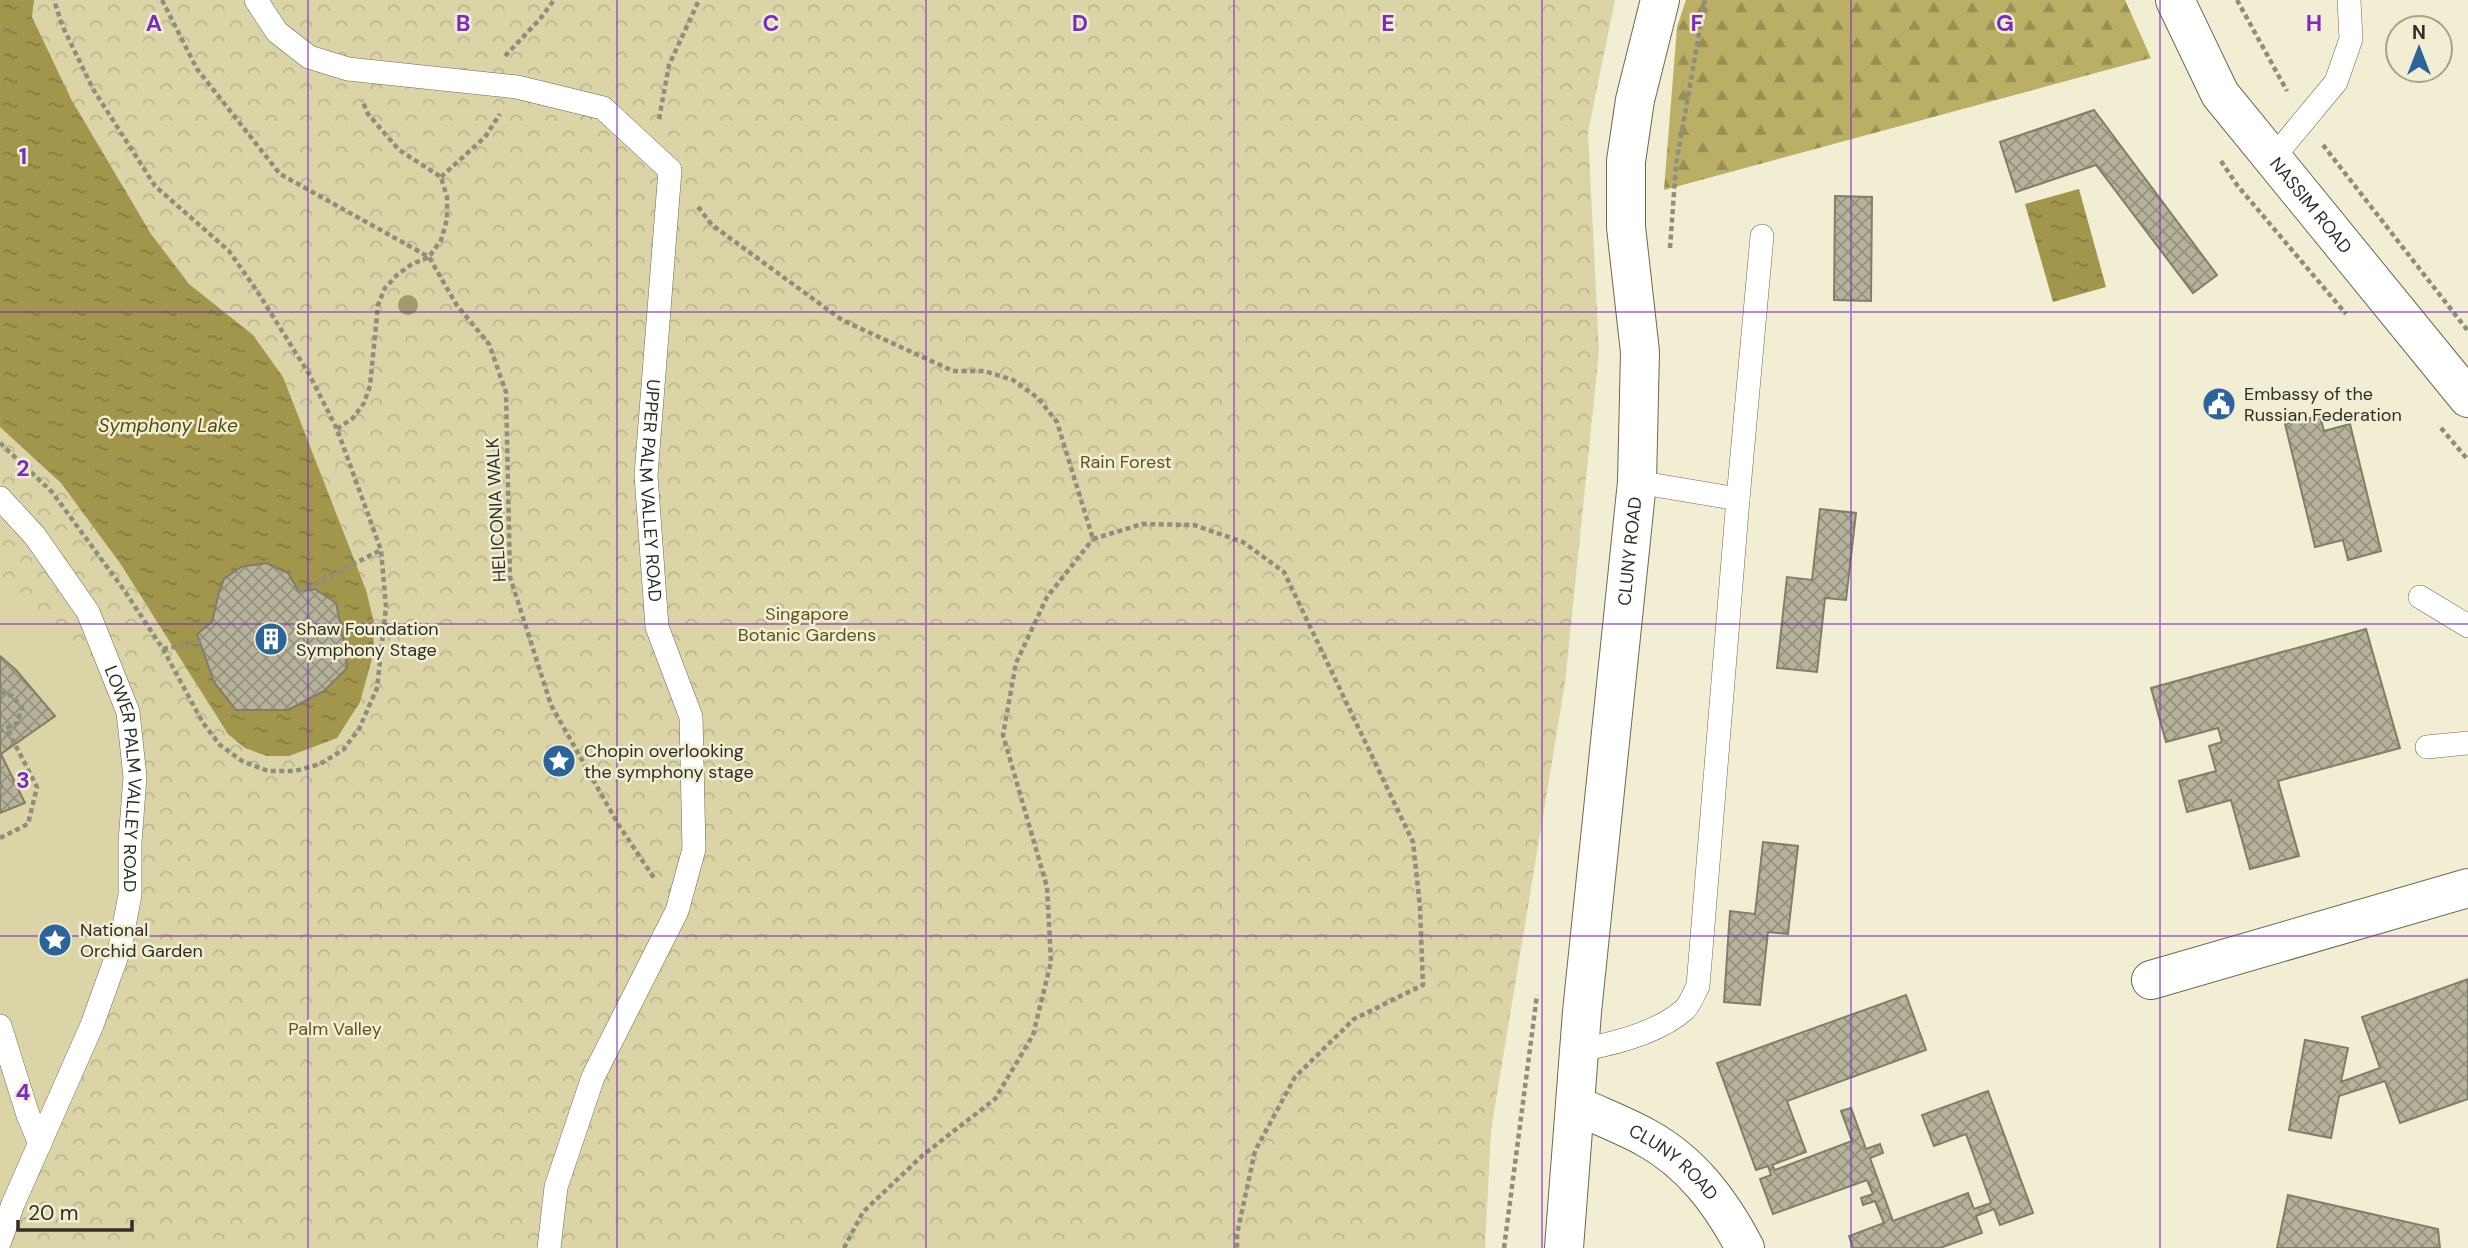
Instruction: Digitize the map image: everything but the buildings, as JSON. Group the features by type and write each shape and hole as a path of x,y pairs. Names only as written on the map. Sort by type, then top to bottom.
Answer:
{"street":[{"name":"CLUNY ROAD","path":"1564,1248 1580,1050 1637,482 1640,352 1626,227 1626,161 1634,100 1660,0"},
{"name":"NASSIM ROAD","path":"2175,0 2220,94 2468,398"},
{"path":"2151,980 2468,888"},
{"name":"CLUNY ROAD","path":"1576,1105 1646,1138 1676,1158 1705,1185 1729,1217 1745,1248"}],"lane":[{"path":"256,0 276,32 309,57 348,69 517,87 603,108 670,170"},
{"path":"2273,159 2336,82 2351,39 2349,0"},
{"name":"UPPER PALM VALLEY ROAD","path":"549,1248 556,1187 593,1077 677,911 694,849 691,717 657,627 646,475 670,170"},
{"path":"1580,1050 1622,1041 1662,1023 1685,1009 1698,986 1762,236"},
{"path":"1637,482 1738,499"},
{"name":"LOWER PALM VALLEY ROAD","path":"0,498 35,536 88,612 128,712 135,777 130,842 130,895 120,947 92,1025 13,1205 0,1241"},
{"path":"2420,597 2468,626"},
{"path":"2427,747 2468,743"},
{"path":"0,1026 40,1144"}],"path":[{"path":"0,443 52,492 124,590 163,649 203,723 220,745 242,761 268,771 295,771 320,764 342,750 359,729 377,688 386,607 382,550 338,429 309,374 229,251 155,186 93,89 62,25 54,0"},
{"path":"162,0 197,69 280,174 429,257"},
{"path":"481,82 540,19 554,0"},
{"path":"699,0 668,65 657,134 670,170 712,225 842,320 953,371 984,371 1013,380 1038,398 1057,422 1093,539"},
{"path":"1669,262 1676,165 1705,0"},
{"path":"2238,0 2304,121 2468,331"},
{"path":"338,429 353,418 364,403 370,386 378,305 385,288 412,264 429,257 441,240 447,219 447,197 440,177 399,150 368,114 348,69"},
{"path":"440,177 485,137 517,87"},
{"name":"HELICONIA WALK","path":"429,257 456,304 489,344 506,392 510,577 551,705 618,824 677,911"},
{"path":"844,1248 863,1212 923,1155 995,1099 1033,1035 1051,962 1047,887 1003,735 1017,663 1047,597 1093,539 1142,524 1194,526 1243,542 1284,572 1413,842 1420,907 1423,985 1354,1019 1295,1077 1255,1152 1237,1234 1237,1248"},
{"path":"299,592 382,550"},
{"path":"163,649 200,642"},
{"path":"0,692 12,696 22,708 17,723 0,730"},
{"path":"0,838 29,824 37,787 7,729"},
{"path":"0,784 0,793"},
{"path":"1504,1248 1537,995"}],"green space":[{"name":"Singapore Botanic Gardens","path":"0,0 1615,0 1588,132 1599,351 1565,683 1491,1130 1485,1248 0,1248"},
{"path":"1686,0 2125,0 2151,58 1664,190 1677,27"},
{"name":"National Orchid Garden","path":"0,585 86,653 120,712 128,778 121,896 98,984 0,1212"}],"water":[{"name":"Symphony Lake","path":"0,0 34,0 32,17 71,99 151,234 189,284 253,335 283,377 366,590 374,623 373,655 360,702 337,738 289,756 267,756 245,748 228,734 120,563 61,483 0,427","holes":["266,563 288,573 299,592 315,589 336,603 347,668 324,691 289,710 236,710 214,682 197,634 212,622 224,579 241,567"]},
{"path":"2079,189 2106,287 2053,302 2025,204"}],"place":[{"name":"Embassy of the Russian Federation","path":"2219,404"},
{"name":"Shaw Foundation Symphony Stage","path":"271,639"},
{"name":"Chopin overlooking the symphony stage","path":"559,761"},
{"name":"National Orchid Garden","path":"55,940"}],"park label":[{"name":"Rain Forest","path":"1126,462"},
{"name":"Palm Valley","path":"335,1029"}]}
